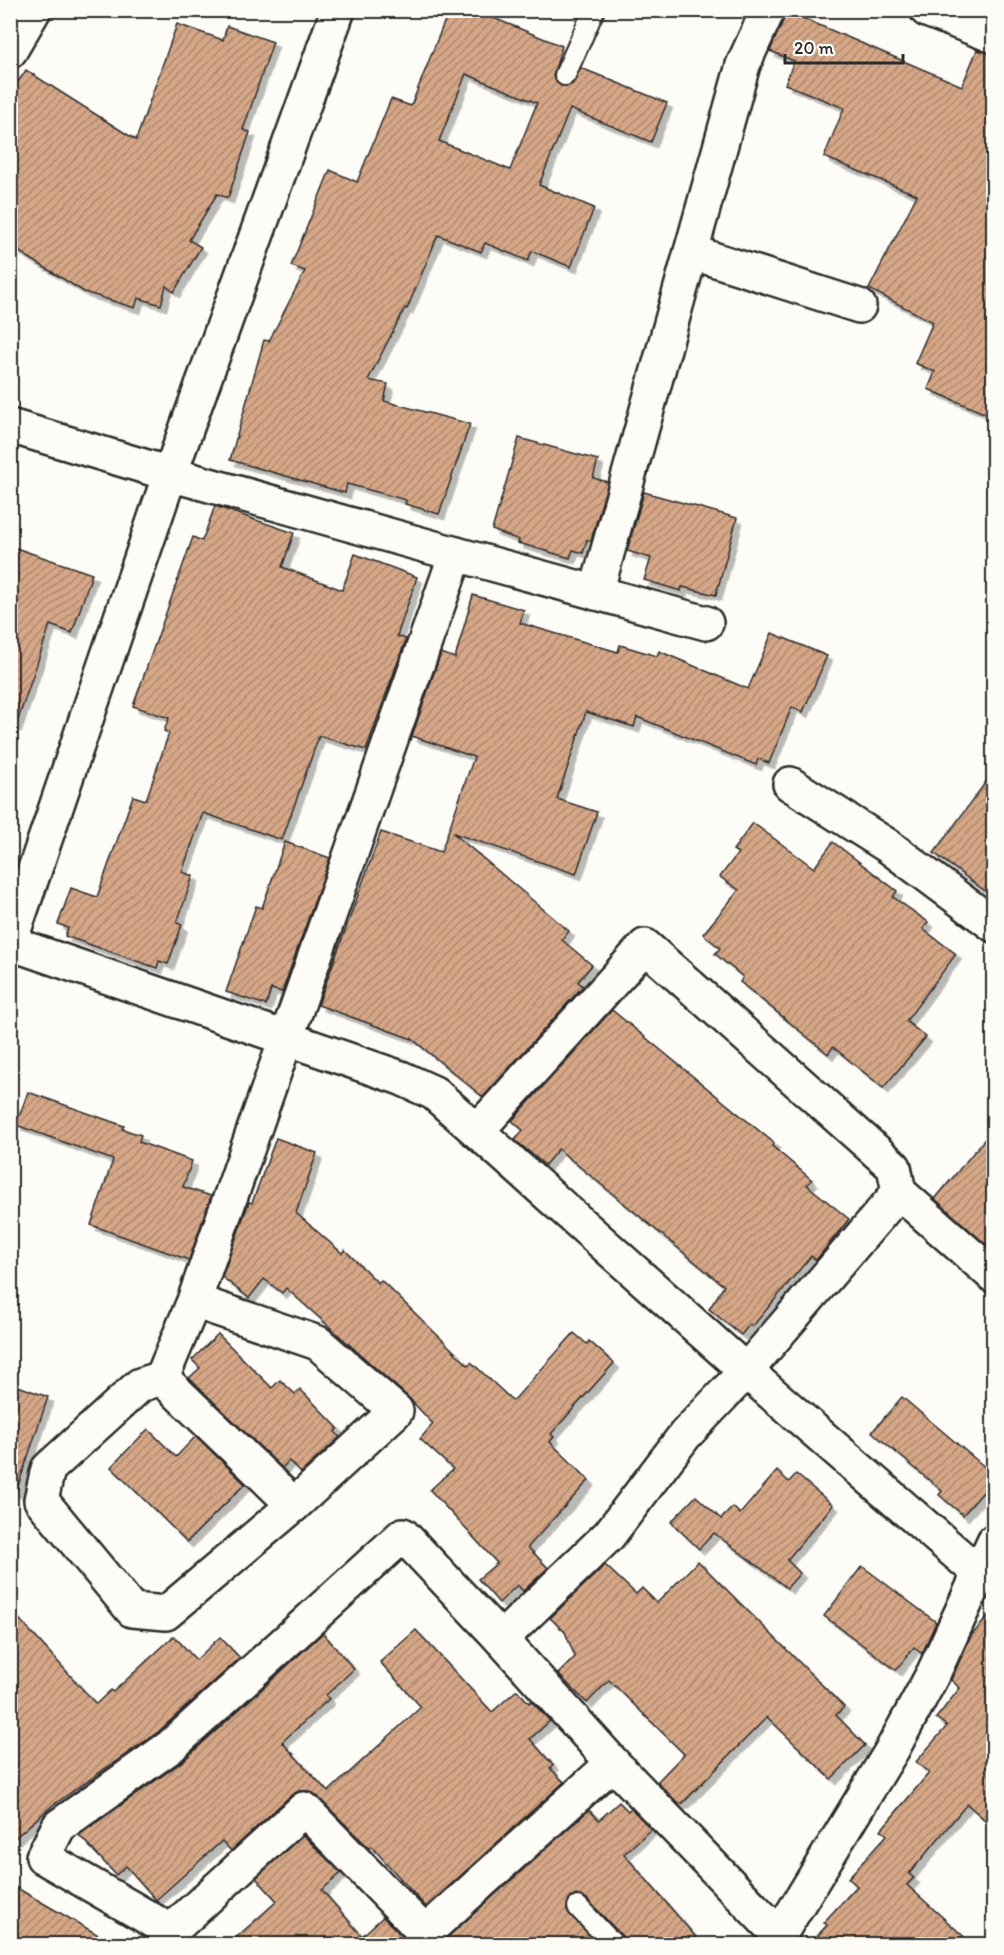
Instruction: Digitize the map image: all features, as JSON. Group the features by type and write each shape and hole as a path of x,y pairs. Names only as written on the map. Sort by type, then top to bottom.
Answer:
{"street":[{"path":"10,51 34,10"},
{"path":"338,10 170,474 10,943 434,1093 746,1371 979,1573"},
{"path":"596,593 743,65 768,10"},
{"path":"927,10 993,36"},
{"path":"691,252 859,306"},
{"path":"10,426 170,474 706,623"},
{"path":"194,1301 318,1343 396,1411 294,1505 166,1613 132,1610 41,1500 48,1469 140,1385 162,1378 194,1301 456,554"},
{"path":"790,784 888,846 993,926"},
{"path":"477,1131 645,946 894,1167 898,1192 993,1276"},
{"path":"501,1639 609,1535 685,1435 746,1371 898,1192"},
{"path":"162,1378 294,1505"},
{"path":"613,1763 425,1934 304,1809 166,1938 43,1857 60,1826 170,1746 403,1535 777,1940 892,1750 934,1672 993,1541"}],"lane":[{"path":"565,75 594,10"},
{"path":"579,1907 613,1944"}],"building":[{"path":"449,10 474,10 562,46 553,76 561,86 572,84 581,68 667,103 651,142 570,109 539,185 594,208 571,267 532,251 528,261 485,243 481,252 438,235 407,309 405,308 368,380 388,384 384,401 470,424 439,514 405,504 406,500 347,484 345,493 230,460 264,340 269,341 305,271 291,266 330,170 357,182 391,99 411,106","holes":["466,74 537,103 510,170 439,141"]},
{"path":"786,11 962,86 977,50 993,54 993,417 928,389 935,372 915,363 933,322 869,289 917,195 824,157 844,108 785,84 794,61 770,51"},
{"path":"177,24 223,40 227,26 273,42 243,130 250,132 228,198 217,194 189,240 201,247 174,292 166,286 161,305 138,298 135,308 84,292 10,246 10,94 26,70 136,140"},
{"path":"519,438 598,460 593,478 608,482 591,541 587,540 583,553 573,550 570,558 518,543 519,540 492,530"},
{"path":"644,492 737,518 716,595 682,587 681,591 644,580 651,558 627,551"},
{"path":"215,506 294,533 282,567 342,590 355,554 417,577 397,636 406,639 366,750 319,736 282,840 203,813 182,872 193,876 177,923 182,925 168,964 159,961 157,968 65,936 68,928 58,924 71,888 97,897 133,796 146,800 169,733 164,731 169,718 133,706 193,537 202,541"},
{"path":"10,546 92,574 72,633 50,625 16,726 10,725"},
{"path":"473,595 524,610 520,623 618,652 620,645 657,656 659,651 748,689 772,633 827,656 803,712 792,707 769,763 758,759 756,765 637,717 634,727 586,712 557,799 597,812 576,874 453,833 569,931 562,940 592,965 578,982 583,986 483,1097 412,1039 318,1005 381,832 441,852 474,757 412,736 441,653 455,658"},
{"path":"993,772 993,897 934,853"},
{"path":"753,823 814,868 833,842 897,891 893,897 928,922 923,929 956,954 906,1021 926,1037 883,1088 833,1047 828,1054 740,982 743,977 715,954 720,948 703,934 739,890 720,877 738,853 733,850"},
{"path":"285,842 330,858 282,992 271,989 266,1005 226,992 256,906 262,908"},
{"path":"612,1010 774,1143 772,1146 812,1180 807,1185 849,1219 816,1260 811,1256 752,1327 750,1324 741,1335 709,1309 724,1286 558,1149 545,1165 515,1140 523,1130 512,1121"},
{"path":"28,1092 124,1126 122,1129 141,1135 139,1142 192,1161 183,1187 211,1196 189,1260 91,1225 113,1160 16,1125"},
{"path":"993,1129 993,1251 935,1199"},
{"path":"276,1138 317,1153 296,1213 342,1253 345,1250 378,1283 381,1280 468,1365 471,1362 513,1401 574,1333 587,1344 589,1341 614,1363 551,1434 554,1437 550,1442 589,1480 528,1547 548,1568 523,1591 517,1585 499,1603 478,1579 497,1563 430,1490 453,1469 420,1439 433,1424 408,1397 286,1288 282,1293 264,1279 249,1298 222,1277 249,1202 252,1203"},
{"path":"218,1334 272,1388 280,1380 295,1394 300,1389 338,1428 335,1432 340,1437 301,1473 289,1461 282,1468 189,1378 200,1368 192,1360"},
{"path":"10,1383 48,1397 16,1492 10,1491"},
{"path":"902,1397 993,1474 993,1481 963,1515 939,1495 942,1491 872,1432"},
{"path":"148,1429 176,1457 196,1436 245,1484 187,1542 111,1467"},
{"path":"777,1471 789,1482 796,1474 833,1505 787,1560 800,1573 787,1588 714,1533 699,1549 671,1522 696,1496 721,1519 733,1507 740,1514"},
{"path":"698,1561 844,1707 836,1715 865,1745 831,1779 767,1717 683,1803 679,1804 657,1782 684,1754 609,1680 587,1703 558,1674 575,1657 565,1632 550,1618 605,1565 636,1594 642,1588 657,1603"},
{"path":"862,1566 936,1622 922,1654 914,1647 896,1670 824,1616"},
{"path":"10,1609 96,1704 111,1690 113,1692 174,1636 196,1660 220,1637 240,1658 158,1732 53,1805 10,1842"},
{"path":"993,1611 993,1827 967,1804 909,1874 914,1878 907,1885 972,1944 810,1944 827,1925 824,1922 857,1886 848,1878 887,1835 881,1830 929,1773 916,1762 947,1726 936,1718 960,1688 951,1680 971,1636"},
{"path":"416,1630 492,1712 517,1690 529,1703 531,1701 550,1721 530,1739 553,1765 550,1768 564,1782 426,1907 371,1846 369,1848 317,1796 309,1791 299,1791 291,1795 231,1851 222,1841 156,1900 126,1866 116,1875 79,1835 183,1761 323,1633 354,1669 326,1695 329,1699 282,1742 328,1792 421,1707 380,1662"},
{"path":"619,1802 628,1811 631,1808 651,1829 624,1854 702,1944 625,1944 622,1936 587,1899 576,1895 569,1899 567,1910 597,1944 440,1944 589,1810 599,1820"},
{"path":"303,1835 341,1873 322,1890 362,1936 383,1917 410,1944 229,1944 277,1901 256,1878"},
{"path":"10,1884 114,1944 10,1944"}]}
